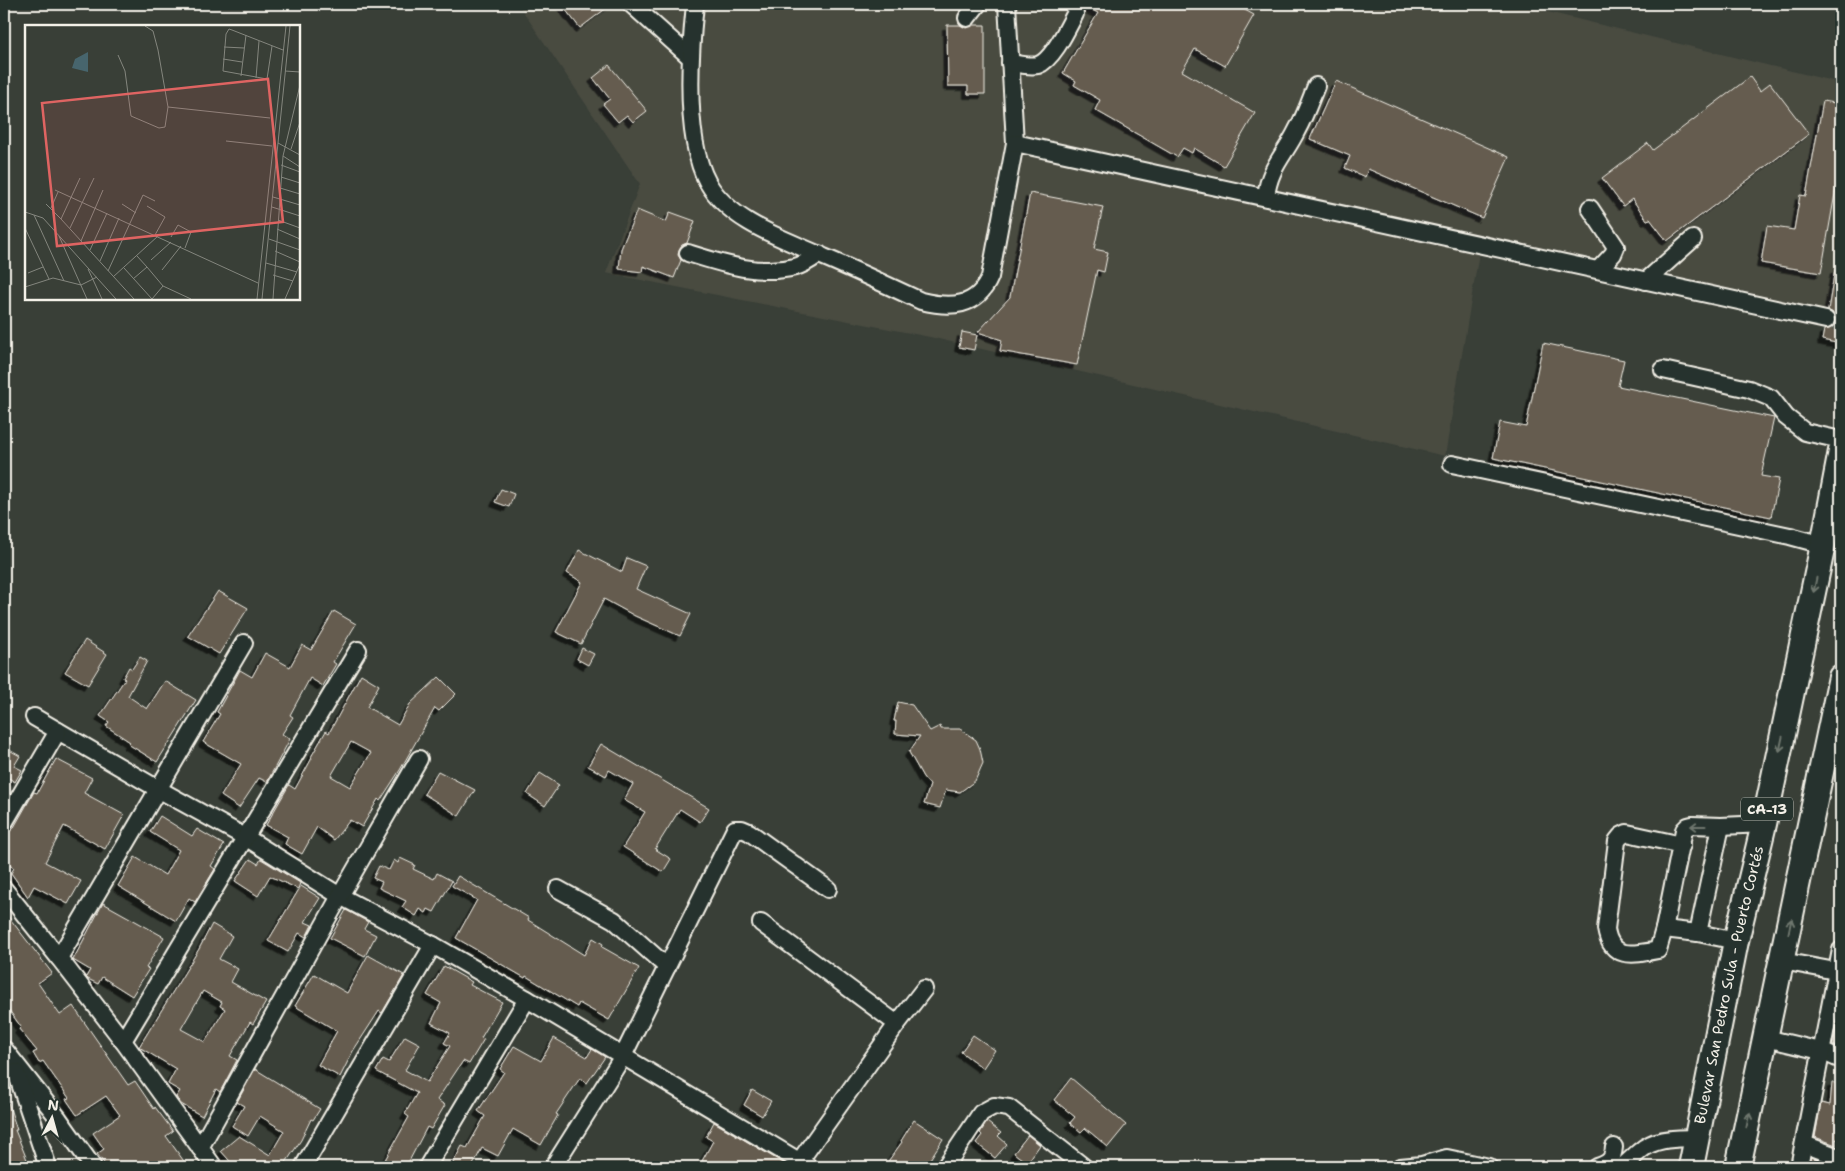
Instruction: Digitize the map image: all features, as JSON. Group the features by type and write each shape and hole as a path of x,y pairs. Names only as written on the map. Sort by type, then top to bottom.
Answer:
{"highway":[{"name":"Bulevar San Pedro Sula - Puerto Cortés","path":"1691,1167 1736,942 1764,824 1841,451"},
{"name":"CA-13","path":"1738,1167 1841,677"}],"street":[{"path":"631,4 690,58"},
{"path":"695,4 690,58 693,125 697,156 708,184 725,205 751,223 921,301 940,305 957,305 973,298 985,289 990,277 1015,143 1007,4"},
{"path":"967,18 978,4"},
{"path":"1010,63 1036,65 1041,63 1060,42 1075,14"},
{"path":"1266,197 1269,177 1297,131 1316,86"},
{"path":"1015,143 1826,320"},
{"path":"1590,208 1616,247 1613,254 1598,270"},
{"path":"1646,280 1693,239"},
{"path":"688,253 723,264 766,272 797,267 819,254"},
{"path":"1663,370 1749,389 1771,398 1786,417 1805,432 1841,440"},
{"path":"1452,464 1790,536 1823,545"},
{"path":"59,958 244,643"},
{"path":"123,1041 358,650"},
{"path":"34,717 245,837 340,896 433,945 527,999 804,1164 897,1024 924,989"},
{"path":"4,823 58,731"},
{"path":"200,1148 340,896 419,759"},
{"path":"1682,845 1627,833 1621,836 1617,842 1606,929 1608,940 1613,948 1630,954 1658,950 1664,929 1682,845 1684,830 1688,826 1764,824"},
{"path":"1698,933 1721,826"},
{"path":"553,1167 623,1056 736,829 749,832 828,889"},
{"path":"4,889 123,1041 214,1167"},
{"path":"558,889 614,920 667,967"},
{"path":"761,923 897,1024"},
{"path":"1664,929 1698,933 1736,942"},
{"path":"303,1167 433,945"},
{"path":"1799,1167 1821,1052 1840,971 1841,950"},
{"path":"1782,961 1840,971"},
{"path":"427,1167 527,999"},
{"path":"1766,1038 1821,1052 1841,1060"},
{"path":"8,1055 48,1167"},
{"path":"8,1055 59,1119 93,1167"},
{"path":"945,1167 981,1113 994,1106 1009,1108 1084,1167"},
{"path":"1622,1167 1641,1150 1654,1142 1667,1139 1697,1138"},
{"path":"1804,1144 1841,1158"},
{"path":"1597,1167 1609,1162 1613,1158 1614,1147"},
{"path":"1400,1167 1447,1158 1489,1167"}],"shaded area":[{"path":"518,4 1515,4 1841,83 1841,296 1836,318 1482,235 1445,456 930,337 606,273 640,184"}],"building":[{"path":"561,4 612,4 580,28"},
{"path":"1081,4 1234,4 1254,15 1225,66 1195,49 1182,71 1255,113 1224,166 1194,148 1192,153 1183,148 1177,157 1095,110 1100,100 1074,85 1076,81 1063,73 1098,13"},
{"path":"947,25 960,25 966,28 974,25 985,25 985,94 968,94 968,86 948,86"},
{"path":"609,65 647,111 633,122 627,115 618,122 603,104 610,99 593,78"},
{"path":"1750,77 1760,91 1770,83 1809,134 1667,241 1650,219 1647,220 1632,199 1623,206 1602,178 1648,143 1653,150"},
{"path":"1336,81 1509,157 1482,218 1368,169 1365,177 1345,168 1350,156 1310,139"},
{"path":"1823,101 1841,104 1841,173 1839,189 1836,188 1821,273 1761,263 1767,226 1794,230 1800,195 1806,196"},
{"path":"1030,193 1103,207 1094,249 1108,252 1104,272 1097,270 1077,365 1000,351 1002,340 978,332 1010,297"},
{"path":"637,210 666,222 670,212 695,221 687,243 682,245 679,250 678,255 681,260 674,278 643,266 642,272 619,269 621,249"},
{"path":"1835,269 1841,270 1841,344 1822,340 1824,330 1833,327 1836,322 1833,313 1828,310"},
{"path":"962,332 977,335 974,350 959,347"},
{"path":"1543,343 1624,360 1618,386 1774,418 1761,476 1779,479 1771,517 1493,458 1500,422 1526,427"},
{"path":"501,489 514,494 509,507 495,502"},
{"path":"579,550 622,572 627,558 646,566 636,589 691,614 680,636 635,616 604,599 581,644 556,632 582,582 567,573"},
{"path":"218,591 248,608 219,654 188,636"},
{"path":"334,611 356,624 333,662 336,664 323,686 310,678 290,715 293,717 282,734 290,739 267,782 259,778 239,808 221,796 241,764 203,742 220,714 217,712 240,670 252,677 265,653 290,667 302,645 311,650"},
{"path":"85,640 107,654 88,685 65,672"},
{"path":"582,648 594,654 588,665 577,659"},
{"path":"140,657 147,661 128,696 147,709 165,681 196,700 157,762 128,744 130,742 106,726 109,722 100,716 125,679 123,678 129,667 132,669"},
{"path":"361,674 379,685 367,707 398,725 410,704 439,677 456,694 439,711 435,708 400,770 380,801 378,799 362,827 350,820 334,840 317,827 302,854 285,844 288,837 266,825 289,785 295,789 326,731 329,733","holes":["351,742 371,753 350,787 331,776"]},
{"path":"898,702 912,705 930,731 940,726 941,729 960,729 976,740 980,749 983,763 975,781 960,792 946,790 940,808 924,804 930,785 923,777 909,752 920,736 895,734 896,721 894,721"},
{"path":"601,744 709,808 700,822 680,809 655,849 671,859 663,872 623,847 645,812 624,800 633,784 609,770 606,776 588,766"},
{"path":"4,747 20,756 14,766 22,770 15,782 7,777 4,783"},
{"path":"56,759 92,778 84,793 124,815 105,849 64,826 45,862 81,881 68,904 34,886 28,897 11,873 14,868 4,862 4,841 34,792 37,793"},
{"path":"438,771 475,790 459,816 424,794"},
{"path":"540,773 559,785 545,806 527,794"},
{"path":"160,816 192,836 197,829 224,845 211,866 215,869 195,902 189,898 176,921 118,886 135,857 165,875 179,850 150,832"},
{"path":"400,858 415,865 413,869 434,879 437,873 452,881 434,912 428,909 426,913 420,909 416,916 402,907 406,901 379,888 382,882 373,878 379,866 389,870 394,860 398,863"},
{"path":"250,859 258,864 261,859 300,883 298,889 270,876 258,896 235,881"},
{"path":"458,876 529,918 528,920 584,955 593,938 603,944 602,947 639,968 609,1020 579,1003 577,1007 526,976 525,978 456,938 477,900 452,886"},
{"path":"301,886 320,898 305,922 312,925 306,937 299,933 288,952 268,941"},
{"path":"103,903 164,937 146,968 149,969 132,996 102,977 98,984 88,979 86,977 90,970 73,960"},
{"path":"346,910 368,922 364,929 376,935 365,956 330,938"},
{"path":"4,911 52,973 38,983 60,1015 73,1006 128,1085 135,1081 154,1109 155,1107 173,1131 166,1136 188,1167 107,1167 97,1154 104,1149 93,1133 120,1115 106,1096 77,1115 66,1099 69,1098 43,1061 39,1063 33,1053 37,1051 19,1029 21,1027 4,1003"},
{"path":"212,924 232,936 219,959 238,969 231,982 266,1002 253,1024 250,1022 230,1056 237,1060 220,1092 216,1089 202,1116 181,1104 176,1097 180,1091 168,1084 176,1069 139,1047 199,949","holes":["203,991 222,1002 220,1006 225,1009 205,1042 181,1029"]},
{"path":"368,955 404,975 382,1013 379,1011 353,1051 340,1077 318,1065 337,1031 295,1006 314,974 347,993"},
{"path":"444,966 472,982 470,985 502,1002 481,1038 484,1039 469,1064 463,1061 437,1100 445,1105 431,1129 427,1127 406,1167 381,1167 409,1117 405,1114 417,1093 376,1071 383,1059 389,1062 405,1036 420,1044 405,1070 427,1082 450,1046 444,1043 450,1033 431,1023 441,1003 427,995"},
{"path":"1839,1013 1841,1014 1841,1049 1833,1045"},
{"path":"973,1035 995,1050 983,1068 961,1052"},
{"path":"554,1038 587,1057 592,1049 605,1057 587,1083 580,1078 556,1114 558,1115 541,1145 513,1129 498,1156 482,1148 472,1167 451,1167 462,1146 467,1148 485,1116 478,1111 504,1072 500,1069 514,1046 541,1061"},
{"path":"255,1069 320,1109 313,1120 311,1119 301,1140 285,1164 291,1167 235,1167 221,1151 239,1136 270,1155 284,1131 260,1116 248,1136 232,1126 244,1106 237,1102"},
{"path":"1071,1078 1126,1125 1108,1147 1085,1128 1081,1132 1070,1123 1075,1117 1054,1100"},
{"path":"1832,1083 1841,1083 1841,1125 1839,1140 1836,1139 1836,1145 1815,1137 1821,1103 1830,1105"},
{"path":"752,1090 771,1101 762,1116 744,1105"},
{"path":"6,1096 17,1130 15,1130 30,1167 4,1167 4,1097"},
{"path":"914,1120 943,1139 925,1167 884,1167 902,1142"},
{"path":"714,1122 790,1167 714,1167 702,1161 713,1141 706,1137"},
{"path":"987,1122 1001,1133 998,1136 1007,1144 995,1158 976,1143 982,1135 980,1133"},
{"path":"1028,1135 1040,1145 1027,1163 1014,1153"},
{"path":"1811,1157 1833,1166 1833,1167 1809,1167"}],"tunnel":[{"path":"1826,320 1841,323"}]}
